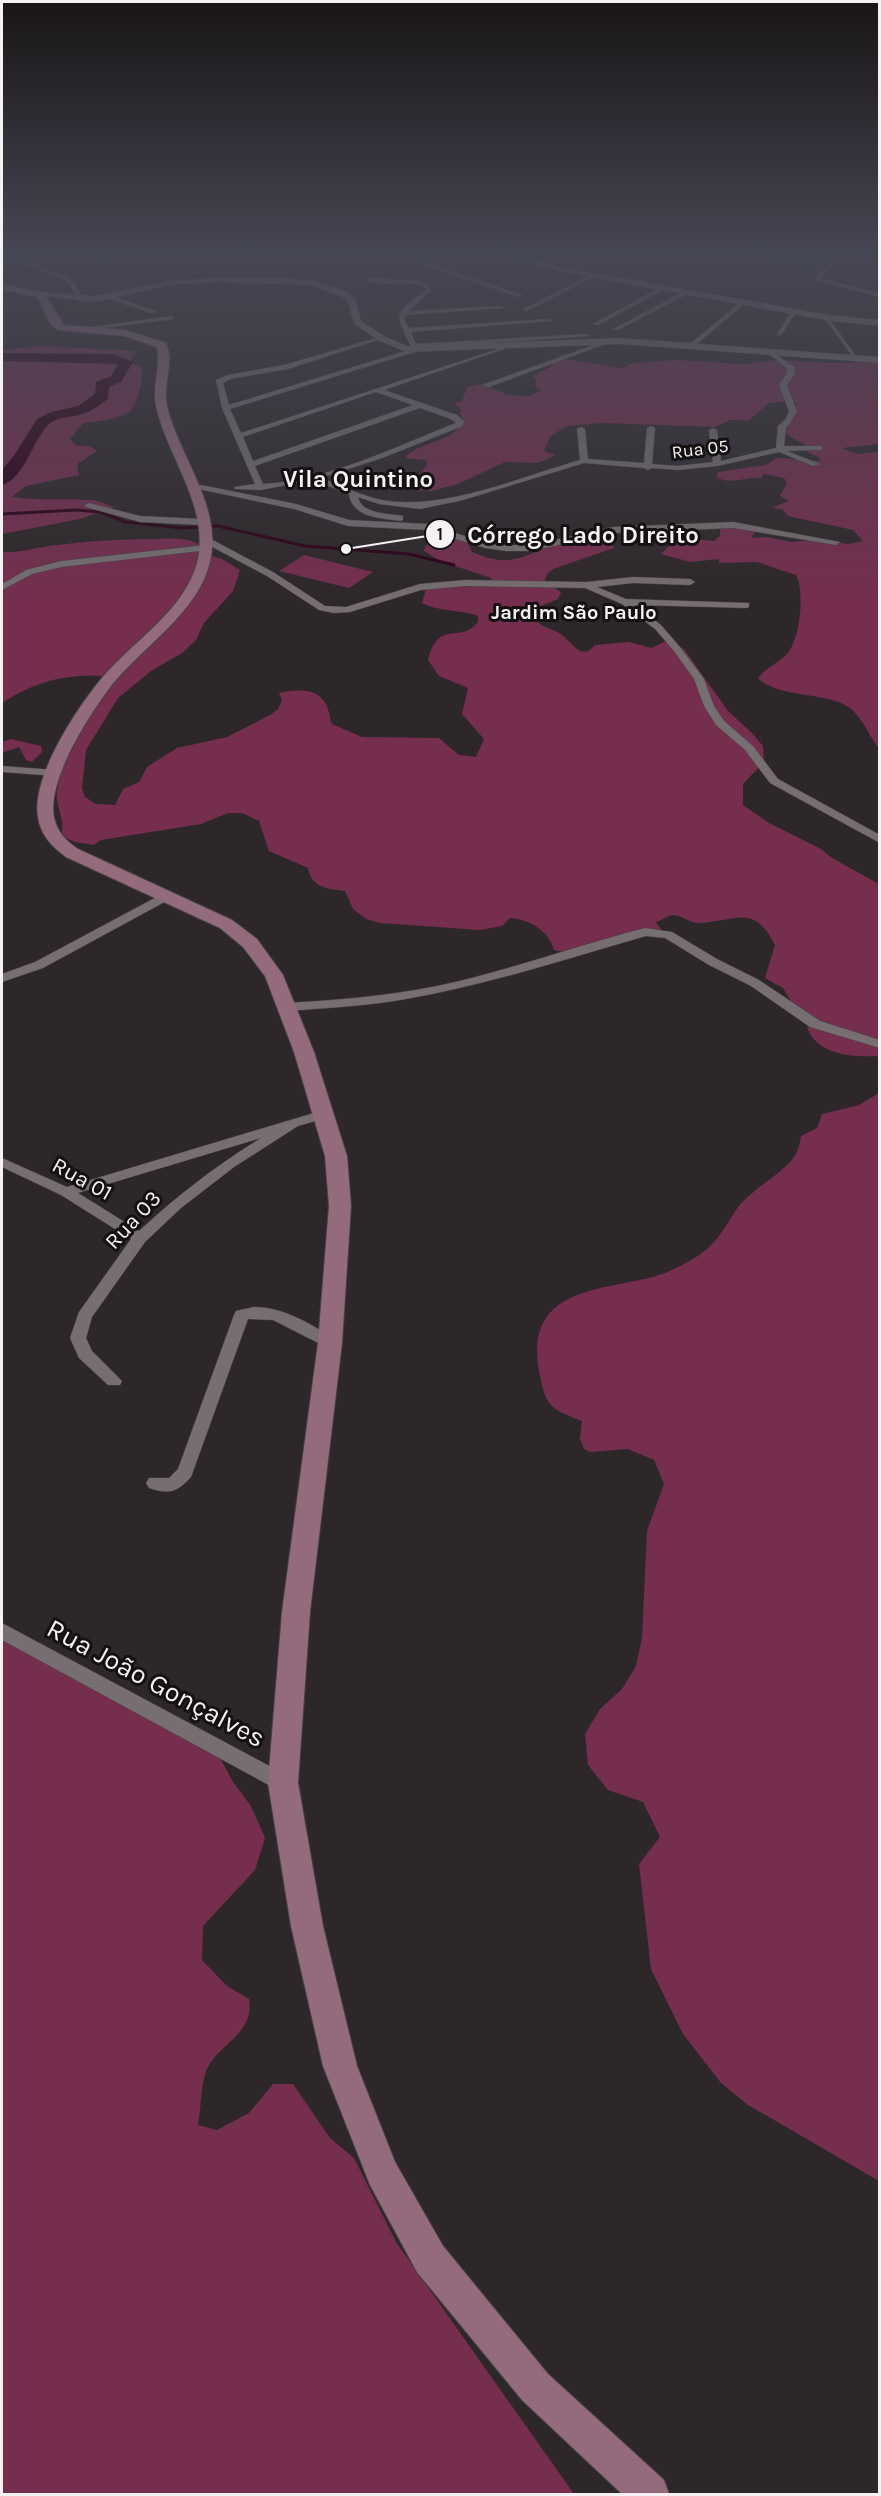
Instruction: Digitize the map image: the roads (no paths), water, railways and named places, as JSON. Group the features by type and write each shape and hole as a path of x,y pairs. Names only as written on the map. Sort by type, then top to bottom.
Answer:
{"main road":[{"path":"160,368 159,383 162,406 197,486 204,534 203,564 192,588 168,617 106,682 77,725 55,772 46,800 47,820 52,836 61,846 226,924 250,943 274,975 286,1006 324,1114 336,1156 340,1206 330,1343 296,1612 283,1783 307,1926 340,2066 382,2173 430,2259 535,2387 650,2494"}],"street":[{"path":"261,488 241,435 219,390 221,379 277,368"},
{"path":"226,408 351,368"},
{"path":"241,435 442,368"},
{"path":"486,385 532,368"},
{"path":"790,368 791,373 783,385 793,401 794,409 788,423 782,426 780,449 816,464"},
{"path":"197,486 261,488 313,478 459,424 460,421 454,417 377,390"},
{"path":"252,464 421,405"},
{"path":"313,478 353,494 400,506 437,504 584,461 581,429"},
{"path":"648,468 651,429"},
{"path":"713,430 717,464"},
{"name":"Rua 05","path":"584,461 648,468 717,464 780,449 819,448"},
{"path":"197,486 296,507 348,523 428,527 488,546 506,548 531,548 613,530 734,525 836,542"},
{"path":"353,494 356,507 369,513 449,525"},
{"path":"89,505 204,534 322,608 334,610 347,610 440,584 586,585 633,580 690,582"},
{"path":"2,587 29,572 204,534"},
{"path":"586,585 625,602 658,627 699,679 709,706 720,723 749,748 774,781 879,840"},
{"path":"625,602 746,605"},
{"path":"2,769 55,772"},
{"path":"2,978 39,965 166,896"},
{"path":"286,1006 370,1000 408,994 522,968 645,932 656,932 668,935 712,962 755,983 815,1024 879,1044"},
{"path":"66,1192 324,1114"},
{"name":"Rua 03","path":"114,1381 85,1354 78,1338 85,1316 140,1238 176,1205 229,1164 293,1124"},
{"name":"Rua 01","path":"2,1161 66,1192 140,1238"},
{"path":"155,1483 173,1485 185,1472 242,1315 256,1310 265,1311 290,1321 330,1343"},
{"name":"Rua João Gonçalves","path":"2,1631 283,1783"}],"waterway":[{"path":"2,480 22,456 42,422 56,415 83,409 103,396 101,385 116,379 122,368"},
{"path":"2,514 76,510 100,512 126,522 183,528 218,526 305,546 409,554 454,565"}],"place":[{"name":"Córrego Lado Direito","path":"346,549"}],"district":[{"name":"Vila Quintino","path":"358,479"},
{"name":"Jardim São Paulo","path":"574,612"}]}
